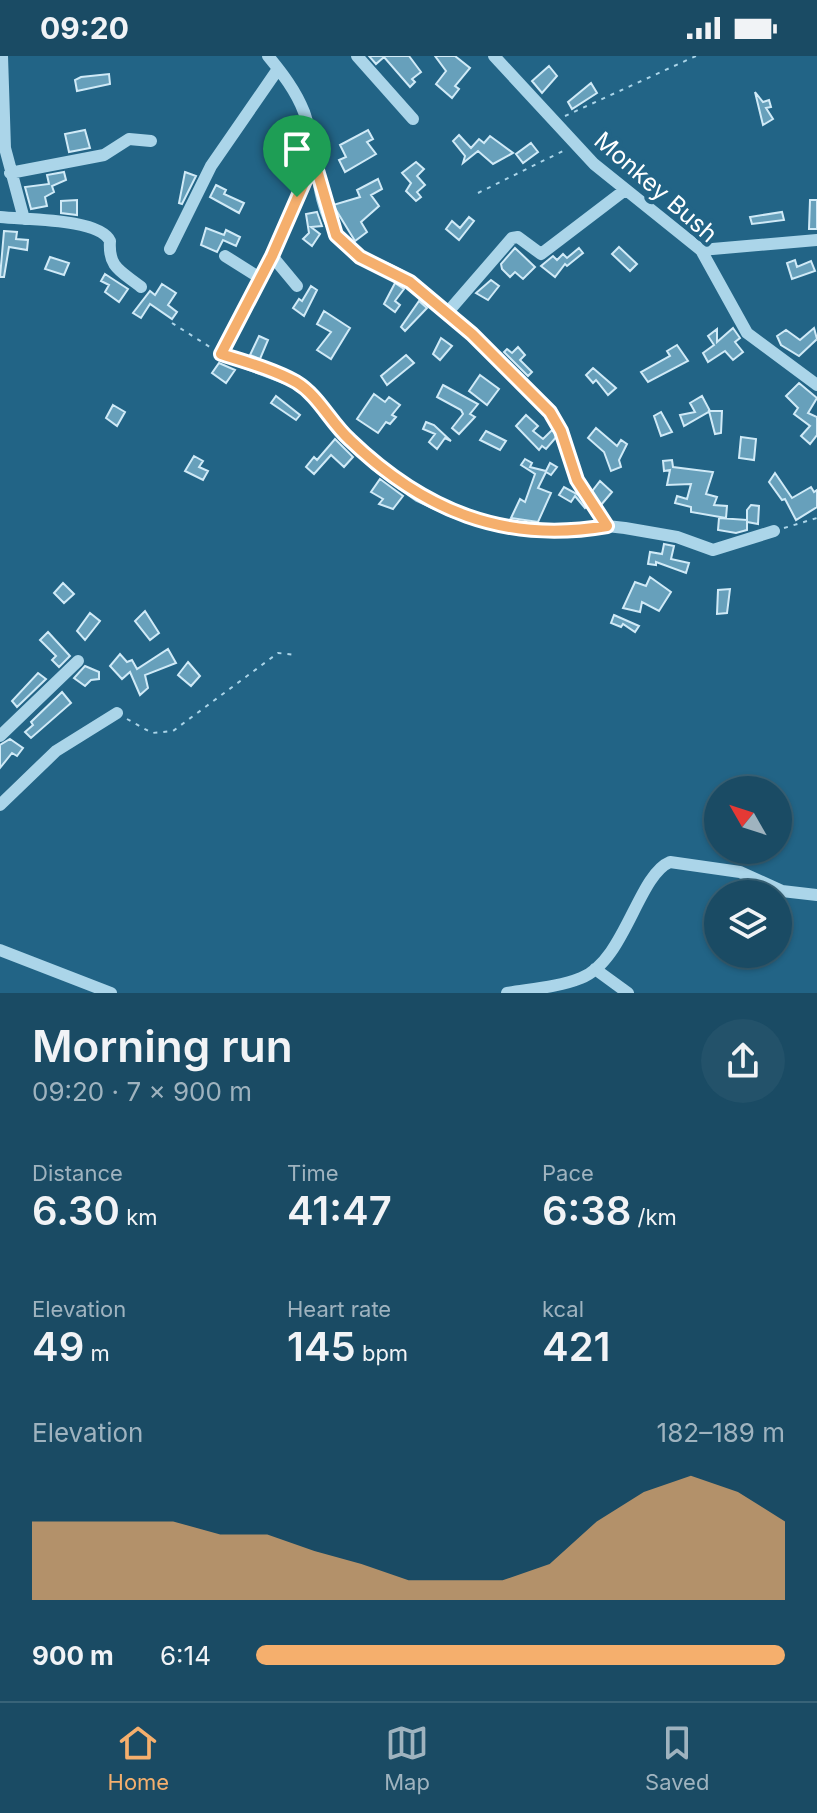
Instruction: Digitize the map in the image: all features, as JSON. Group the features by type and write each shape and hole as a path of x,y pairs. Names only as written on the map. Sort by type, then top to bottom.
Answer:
{"street":[{"path":"2,56 1,103 10,173 24,219"},
{"path":"268,56 304,113 336,235 360,257 410,282 447,313 550,412"},
{"path":"357,56 413,119"},
{"name":"Monkey Bush","path":"494,56 557,121 576,146 625,190 701,250 747,333 817,385"},
{"path":"170,249 211,166 278,69"},
{"path":"10,173 104,155 129,139 151,141"},
{"path":"314,160 272,256 221,354 297,383 319,401 337,428 375,465 418,496 453,512 491,524 547,532 607,526 677,537 713,550 774,531"},
{"path":"447,313 512,238 518,237 541,254 625,190"},
{"path":"0,217 80,224 101,230 110,241 107,254 110,260 141,287"},
{"path":"701,250 817,240"},
{"path":"225,256 260,278"},
{"path":"272,256 297,286"},
{"path":"0,736 78,661"},
{"path":"0,805 56,751 117,713"},
{"path":"507,993 582,978 595,969 626,928 658,869 670,862 740,872 782,891 817,895"},
{"path":"0,950 111,993"},
{"path":"595,969 628,993"}],"path":[{"path":"557,121 696,56"},
{"path":"478,193 576,146"},
{"path":"172,323 221,354"},
{"path":"550,412 561,431 577,480 607,526"},
{"path":"774,531 817,518"},
{"path":"117,713 152,733 173,731 278,653 296,655"}],"building":[{"path":"369,56 409,56 421,72 412,79 415,82 410,87 384,57 376,64"},
{"path":"435,56 455,56 470,68 455,86 459,89 452,98 436,84 446,71"},
{"path":"549,66 557,76 542,93 532,81"},
{"path":"109,74 110,84 77,91 75,80"},
{"path":"591,83 597,93 572,109 568,102"},
{"path":"755,92 763,102 769,100 771,107 766,108 773,119 763,125"},
{"path":"85,130 90,148 69,152 65,134"},
{"path":"368,130 373,139 367,142 376,154 345,172 339,160 346,157 340,145"},
{"path":"459,135 471,148 479,139 484,143 490,136 513,153 493,164 478,151 463,163 465,156 453,141"},
{"path":"531,143 538,152 523,163 516,154"},
{"path":"416,162 424,169 417,176 425,185 417,192 421,197 416,201 406,191 411,183 402,173"},
{"path":"64,172 66,180 52,186 54,192 45,197 47,206 31,209 25,187 49,184 47,175"},
{"path":"185,172 196,176 182,204 179,203"},
{"path":"378,179 382,189 371,195 379,206 361,222 367,232 355,241 333,205 360,197 357,190"},
{"path":"216,185 226,190 224,194 244,203 239,213 210,197"},
{"path":"77,200 77,215 61,213 61,201"},
{"path":"810,200 817,200 817,229 809,229"},
{"path":"317,212 322,226 311,227 320,234 312,246 303,239 309,233 306,214"},
{"path":"782,212 784,220 752,224 750,217"},
{"path":"469,217 474,221 459,240 446,229 452,221 460,228"},
{"path":"206,228 224,235 226,230 240,237 236,246 223,240 217,252 201,245"},
{"path":"4,231 17,232 16,239 28,240 27,250 9,247 4,277 0,277"},
{"path":"619,247 637,264 630,271 612,254"},
{"path":"515,248 535,267 523,279 515,272 510,277 502,269 501,264"},
{"path":"579,248 583,253 567,266 565,264 555,277 541,266 553,256 557,260 563,254 567,258"},
{"path":"50,257 69,263 64,275 45,269"},
{"path":"795,260 797,267 811,261 815,271 792,279 787,263"},
{"path":"105,274 128,289 119,302 105,292 109,285 101,281"},
{"path":"491,280 499,286 488,300 476,293"},
{"path":"395,283 404,289 395,301 400,305 395,312 384,304"},
{"path":"162,284 176,293 168,305 177,312 172,319 150,304 141,318 133,313 150,291 155,295"},
{"path":"311,286 317,290 304,316 293,308 299,299 302,301"},
{"path":"419,301 427,308 405,331 401,327"},
{"path":"324,311 350,328 331,359 317,350 331,332 317,324"},
{"path":"733,328 740,338 735,342 743,352 733,360 725,351 708,362 703,353 714,345 708,336 717,329 717,342"},
{"path":"814,328 817,339 799,356 781,345 777,336 786,330 800,340"},
{"path":"259,336 268,340 260,359 250,355"},
{"path":"441,338 452,346 440,360 433,354"},
{"path":"677,345 688,361 648,382 641,372 670,356 667,351"},
{"path":"518,347 525,355 520,360 532,372 528,376 504,352 507,349 512,353"},
{"path":"406,355 414,363 387,385 381,376"},
{"path":"219,363 235,370 226,383 212,373"},
{"path":"593,368 616,388 608,395 596,380 593,383 586,375"},
{"path":"480,375 499,389 487,405 469,391"},
{"path":"799,383 817,398 808,413 817,417 817,435 810,444 801,436 810,426 794,414 798,408 786,396"},
{"path":"443,385 478,404 470,414 475,417 459,434 452,428 463,414 437,397"},
{"path":"374,394 385,402 389,397 400,405 392,415 396,417 390,424 386,422 378,433 357,419"},
{"path":"276,396 300,415 296,420 271,403"},
{"path":"702,396 710,411 684,426 680,415 695,412 690,403"},
{"path":"113,405 125,412 117,426 106,418"},
{"path":"709,411 722,411 721,433 715,434"},
{"path":"661,412 672,432 661,436 654,416"},
{"path":"526,415 538,426 533,431 543,439 552,430 558,435 546,449 542,446 539,450 516,426"},
{"path":"426,422 434,425 451,441 445,438 437,449 429,442 435,434 423,429"},
{"path":"596,428 617,446 621,440 627,444 619,460 621,467 611,471 604,452 588,438"},
{"path":"486,431 506,441 500,450 480,440"},
{"path":"741,437 756,439 754,460 739,458"},
{"path":"335,439 353,457 344,467 331,455 314,474 306,467 314,457 317,460"},
{"path":"194,456 203,461 199,467 208,471 203,480 185,471"},
{"path":"525,459 532,463 530,467 546,471 550,463 557,467 551,475 546,472 538,488 551,493 538,522 511,518 520,499 525,502 535,474 521,465"},
{"path":"672,460 673,467 713,472 706,494 717,497 714,505 727,506 726,518 691,512 691,507 675,503 677,496 687,499 691,484 667,485 670,470 664,471 663,461"},
{"path":"775,473 792,498 811,487 814,492 817,490 817,507 796,520 785,499 782,500 769,482"},
{"path":"380,479 403,496 393,509 379,504 383,499 371,492"},
{"path":"600,481 612,492 601,505 595,500 585,508 575,496 571,502 559,495 564,487 586,499"},
{"path":"751,505 759,506 758,524 747,522 747,530 736,533 718,530 719,518 747,520 747,510"},
{"path":"664,544 674,546 671,559 689,563 686,573 656,562 656,565 648,564 650,552 662,554"},
{"path":"650,577 671,592 659,611 642,602 640,612 623,608 635,582 646,586"},
{"path":"63,583 74,594 64,603 54,593"},
{"path":"730,589 727,613 717,614 718,590"},
{"path":"145,611 159,633 150,640 135,621"},
{"path":"90,613 100,621 85,640 77,631"},
{"path":"614,615 639,626 635,632 623,624 621,627 611,623"},
{"path":"48,632 70,656 59,667 52,660 56,656 40,640"},
{"path":"168,649 176,663 145,675 148,688 140,695 130,672 122,679 110,666 120,654 127,662 132,660 137,669"},
{"path":"188,662 200,676 191,686 178,675"},
{"path":"85,666 99,672 99,679 91,680 85,686 74,678"},
{"path":"38,673 46,679 17,707 12,701"},
{"path":"62,692 71,703 31,738 25,732 33,725 31,722"},
{"path":"10,739 23,748 17,756 12,753 0,768 0,745"}],"route":[{"path":"314,160 336,235 360,257 410,282 472,334 550,412 561,431 577,480 607,526 547,532 491,524 453,512 418,496 375,465 337,428 319,401 297,383 261,366 221,354 272,256 297,197 314,160"}]}
